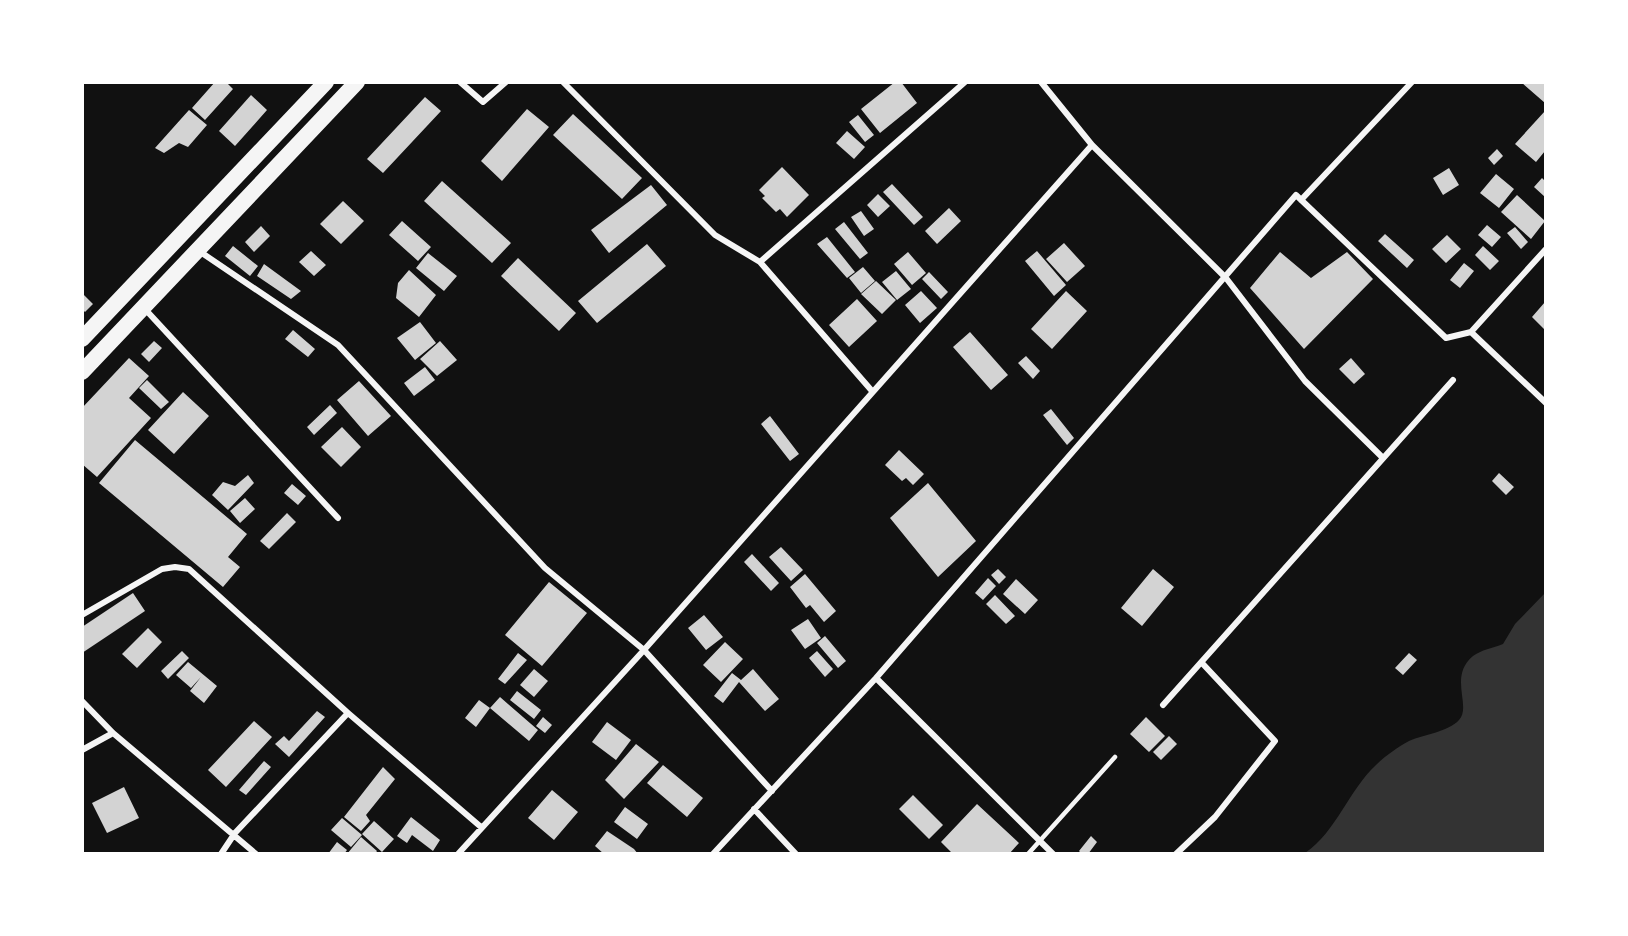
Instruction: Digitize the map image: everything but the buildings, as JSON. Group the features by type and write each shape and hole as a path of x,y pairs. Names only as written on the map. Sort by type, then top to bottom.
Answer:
{"highway":[{"path":"82,339 326,82"},
{"path":"82,372 357,82"}],"street":[{"path":"460,82 483,102 506,82"},
{"path":"564,82 715,235 760,262 872,390"},
{"path":"760,262 965,82"},
{"path":"1041,82 1092,145 1226,278 1305,381 1383,458"},
{"path":"1301,200 1412,82"},
{"path":"458,854 644,650 872,390 1092,145"},
{"path":"713,854 876,678 1296,195 1446,338 1471,332 1545,249"},
{"path":"198,251 338,345 545,568 644,650 772,791"},
{"path":"143,307 338,518"},
{"path":"1471,332 1545,403"},
{"path":"1163,705 1453,380"},
{"path":"82,615 162,569 175,567 189,570 348,713 481,827"},
{"path":"1176,854 1215,817 1275,741 1202,663"},
{"path":"876,678 1053,854"},
{"path":"82,702 112,733 235,833 256,854"},
{"path":"221,854 235,833 348,713"},
{"path":"82,750 112,733"},
{"path":"754,809 796,854"}],"lane":[{"path":"1028,854 1114,757"}],"shaded area":[{"path":"1545,593 1545,853 1305,853 1326,834 1366,775 1383,758 1409,741 1443,730 1459,720 1463,707 1462,673 1466,664 1476,654 1503,644 1515,624"}]}
